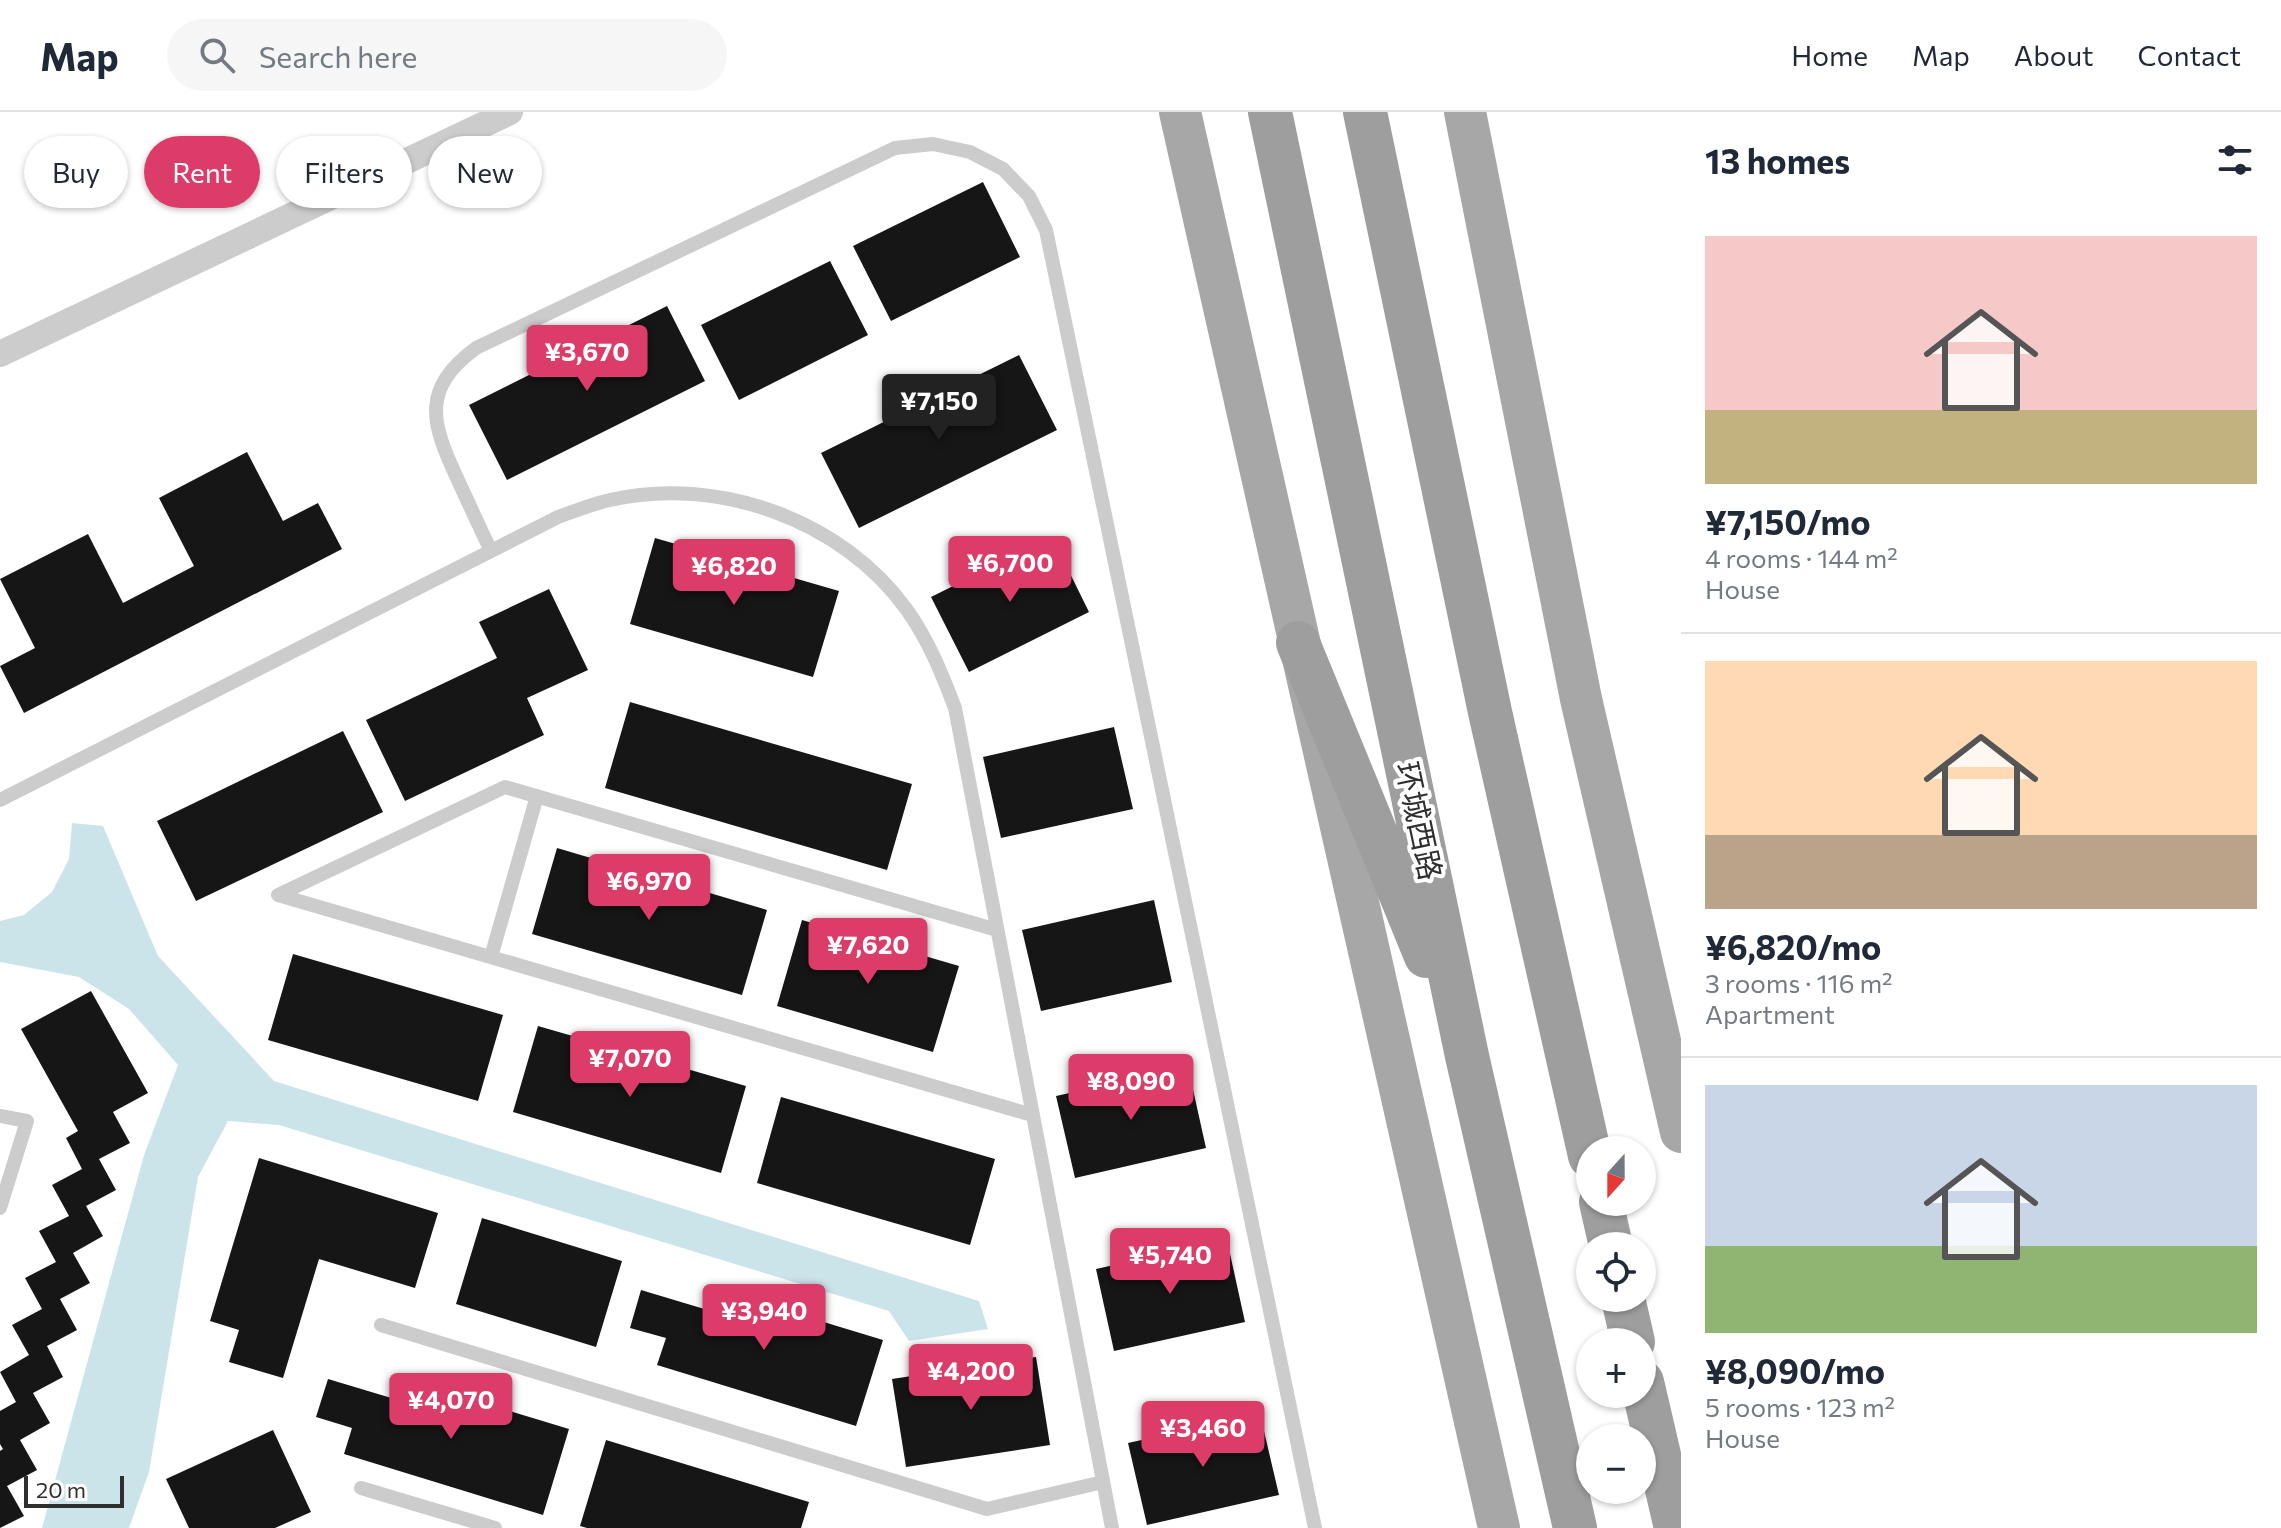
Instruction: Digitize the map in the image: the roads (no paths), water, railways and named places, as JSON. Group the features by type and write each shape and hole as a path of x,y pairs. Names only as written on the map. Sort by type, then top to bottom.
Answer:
{"highway":[{"name":"环城西路","path":"1270,112 1467,1056 1575,1528"},
{"path":"1365,112 1490,712 1585,1136"},
{"path":"1298,643 1467,1056"},
{"path":"1648,1408 1676,1528"}],"main road":[{"path":"1180,112 1499,1528"},
{"path":"1465,112 1581,699 1681,1132"}],"street":[{"path":"0,354 510,112"}],"lane":[{"path":"491,551 440,441 435,414 440,388 454,365 476,348 895,148 933,144 970,152 1003,169 1029,196 1046,230 1315,1528"},
{"path":"0,800 558,517 610,499 666,493 721,497 775,511 824,535 869,568 906,609 936,656 955,708 1112,1528"},
{"path":"997,930 505,787 278,895 1032,1115"},
{"path":"491,957 537,796"},
{"path":"0,1116 27,1121 0,1208"},
{"path":"381,1325 987,1509 1103,1482"},
{"path":"361,1488 495,1528"}],"water":[{"path":"72,823 103,826 158,956 274,1081 979,1301 988,1329 909,1341 889,1311 279,1125 228,1121 198,1177 149,1472 129,1528 42,1528 144,1155 178,1065 129,1009 79,977 0,962 0,921 24,915 52,892 69,859"}]}
